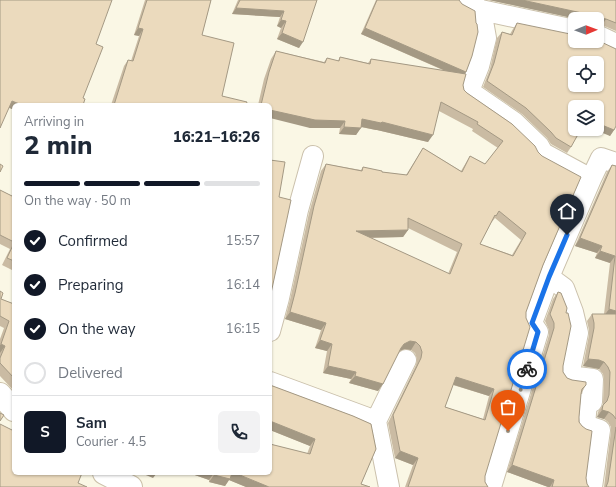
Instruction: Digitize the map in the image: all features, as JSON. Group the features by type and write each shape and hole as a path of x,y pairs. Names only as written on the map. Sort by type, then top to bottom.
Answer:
{"main road":[{"path":"0,394 12,408"}],"street":[{"path":"464,0 481,10 568,29"},
{"path":"481,10 486,38 480,66 468,91 514,122 539,146 543,153 591,179"},
{"path":"604,38 616,44"},
{"path":"272,324 298,210 313,156"},
{"path":"490,487 538,332 532,323 549,277 601,158 616,163"},
{"path":"549,277 564,288 573,312 578,334 569,376 593,379 592,402 587,402 585,425 600,430 592,487"},
{"path":"389,487 376,421 406,360"},
{"path":"272,383 376,421"}],"building":[{"path":"0,0 112,0 96,44 103,47 83,98 85,99 84,103 17,103 12,101 0,128"},
{"path":"147,0 211,0 202,35 234,43 222,96 247,103 115,103 128,60 133,61 143,29 138,28"},
{"path":"240,0 317,0 303,42 282,33 286,21 281,20 284,11 236,8"},
{"path":"377,0 459,0 462,4 475,11 478,32 466,72 365,28"},
{"path":"522,0 616,0 616,23 604,19 604,12 577,12"},
{"path":"517,23 568,34 568,48 604,48 604,43 616,49 616,126 614,130 604,126 604,100 568,100 568,136 577,136 571,147 556,138 526,108 487,81 494,63 502,32 512,35"},
{"path":"276,51 325,63 327,58 339,61 340,57 370,64 371,59 466,74 463,85 464,90 467,93 512,124 535,146 542,156 581,177 543,265 526,312 526,318 530,327 485,476 485,482 488,487 408,487 418,458 400,451 393,415 421,358 422,352 420,346 416,342 410,341 404,344 383,384 355,376 356,372 328,366 332,344 320,340 326,323 290,312 314,206 326,164 362,171 363,167 382,172 407,175 423,148 462,172 470,156 485,164 503,141 477,124 478,122 441,102 433,135 382,122 362,119 361,128 344,127 345,121 315,120 272,110 272,103 261,103","holes":["499,211 526,233 513,256 480,244 495,215 496,216","408,218 462,244 450,274 356,231 408,230","456,377 494,389 485,420 445,407"]},
{"path":"272,160 285,162 279,197 291,200 272,289"},
{"path":"0,164 3,166 0,172"},
{"path":"612,165 616,166 616,311 609,309 615,256 600,251 602,246 580,238"},
{"path":"0,190 12,196 12,241 0,235"},
{"path":"12,247 12,260 7,258"},
{"path":"0,291 3,293 1,299 12,303 12,376 0,363 0,358 5,346 1,344 9,321 0,316"},
{"path":"558,292 561,293 567,308 566,313 568,313 571,326 563,372 567,378 586,382 581,394 579,422 586,429 592,431 586,478 589,487 552,487 554,480 512,465 554,328 554,323 550,314"},
{"path":"592,314 616,314 616,419 609,412 602,410 603,405 607,401 609,395 610,372 608,367 604,362 599,360 588,359 594,328"},
{"path":"272,386 371,424 376,449 361,484 370,487 269,487 240,475 272,475 272,444 310,454 315,439 272,422"},
{"path":"0,413 4,415 0,421"},
{"path":"0,424 12,430 12,475 81,475 78,483 87,487 0,487"},
{"path":"616,427 616,487 606,487 608,482"},
{"path":"214,475 231,475 230,479"}],"way so far":[{"path":"508,431 527,369"}],"route":[{"path":"527,369 538,332 532,323 549,277 567,235"}]}
